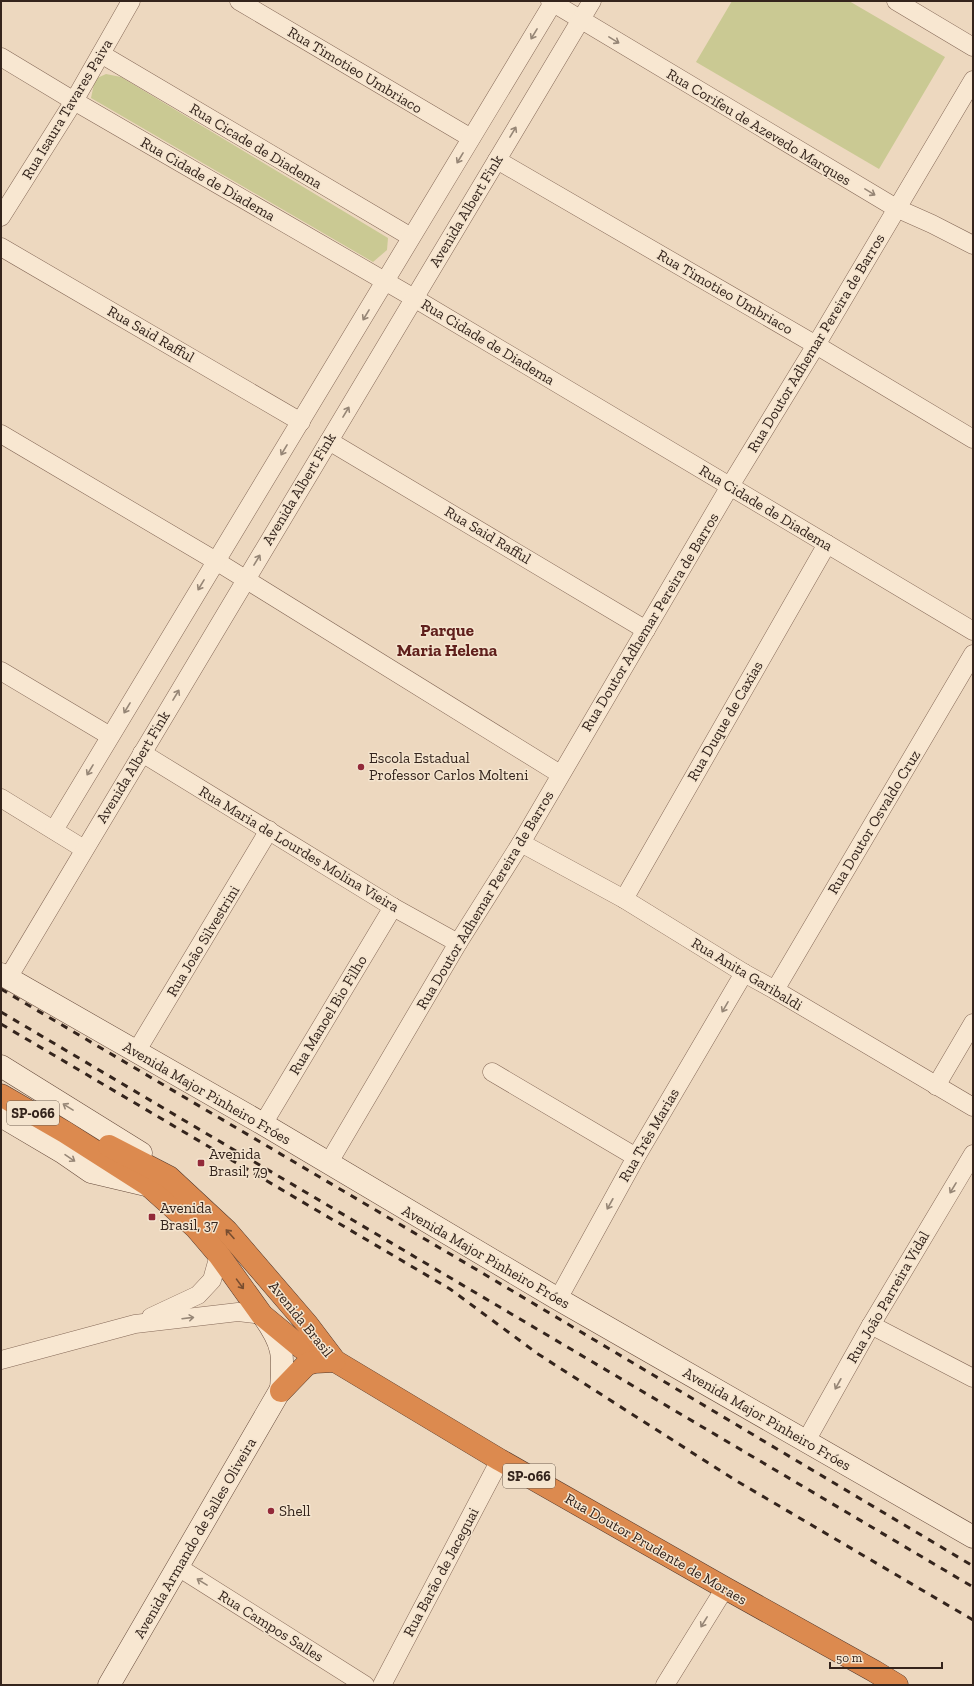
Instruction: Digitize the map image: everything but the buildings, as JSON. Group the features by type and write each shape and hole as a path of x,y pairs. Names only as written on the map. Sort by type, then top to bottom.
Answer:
{"highway":[{"path":"1,1085 66,1129"},
{"name":"SP-066","path":"1,1095 66,1129"},
{"name":"Avenida Brasil","path":"66,1129 169,1177 228,1231 307,1324 335,1361"},
{"name":"Avenida Brasil","path":"66,1129 148,1186 196,1228 219,1255 262,1315 302,1348 335,1361"},
{"path":"302,1348 307,1324"},
{"path":"281,1391 307,1364 335,1361"},
{"name":"Rua Doutor Prudente de Moraes","path":"335,1361 500,1460 874,1671 896,1685"}],"street":[{"name":"Rua Isaura Tavares Paiva","path":"1,217 74,100 131,1"},
{"name":"Rua Timotieo Umbriaco","path":"239,1 471,138"},
{"name":"Avenida Albert Fink","path":"4,976 142,753 592,1"},
{"path":"896,1 973,47"},
{"path":"54,830 386,282 411,237 552,2"},
{"name":"Rua Corifeu de Azevedo Marques","path":"552,2 896,208 973,245"},
{"name":"Rua Cicade de Diadema","path":"100,54 411,237"},
{"name":"Rua Cidade de Diadema","path":"1,56 414,298 973,631"},
{"name":"Rua Doutor Adhemar Pereira de Barros","path":"328,1164 458,943 521,843 560,774 730,486 816,345 973,80"},
{"name":"Rua Timotieo Umbriaco","path":"497,160 973,438"},
{"name":"Rua Said Rafful","path":"1,247 301,422"},
{"path":"1,434 216,561 560,774"},
{"name":"Rua Said Rafful","path":"329,440 646,630"},
{"name":"Rua Duque de Caxias","path":"624,899 827,544"},
{"name":"Rua Doutor Osvaldo Cruz","path":"775,990 973,654"},
{"path":"1,671 110,736"},
{"name":"Rua Maria de Lourdes Molina Vieira","path":"142,753 394,907 458,943"},
{"path":"1,798 84,849"},
{"name":"Rua João Silvestrini","path":"136,1052 269,830"},
{"name":"Rua Anita Garibaldi","path":"521,843 624,899 744,973 973,1107"},
{"name":"Rua Manoel Bio Filho","path":"263,1124 394,907"},
{"name":"Rua Três Marias","path":"558,1299 636,1157 744,973"},
{"name":"Avenida Major Pinheiro Fróes","path":"4,976 263,1124 328,1164 558,1299 973,1537"},
{"path":"936,1086 973,1023"},
{"name":"Avenida Brasil","path":"1,1066 151,1160 169,1177"},
{"path":"492,1072 636,1157"},
{"name":"Avenida Brasil","path":"1,1116 62,1152 90,1172 148,1186"},
{"name":"Rua João Parreira Vidal","path":"806,1441 872,1325 973,1154"},
{"path":"135,1324 198,1295 212,1280 219,1255"},
{"path":"1,1360 135,1324 238,1312 262,1315"},
{"name":"Avenida Armando de Salles Oliveira","path":"262,1315 275,1334 281,1348 283,1367 281,1391"},
{"path":"872,1325 973,1378"},
{"name":"Avenida Armando de Salles Oliveira","path":"109,1685 281,1391 302,1348"},
{"name":"Rua Barão de Jaceguai","path":"382,1685 500,1460"},
{"name":"Rua Campos Salles","path":"178,1567 365,1685"},
{"path":"665,1685 725,1588"}],"shaded area":[{"path":"732,1 849,1 945,57 879,169 696,62"},
{"path":"106,74 121,77 388,238 387,250 373,262 91,98 95,79"}],"railway":[{"path":"1,989 484,1274 973,1566"},
{"path":"1,1012 973,1587"},
{"path":"1,1024 450,1289 538,1354 735,1480 973,1620"}],"place":[{"name":"Escola Estadual Professor Carlos Molteni","path":"361,767"},
{"name":"Avenida Brasil, 79","path":"201,1163"},
{"name":"Avenida Brasil, 37","path":"152,1217"},
{"name":"Shell","path":"271,1511"}],"district":[{"name":"Parque Maria Helena","path":"447,640"}]}
